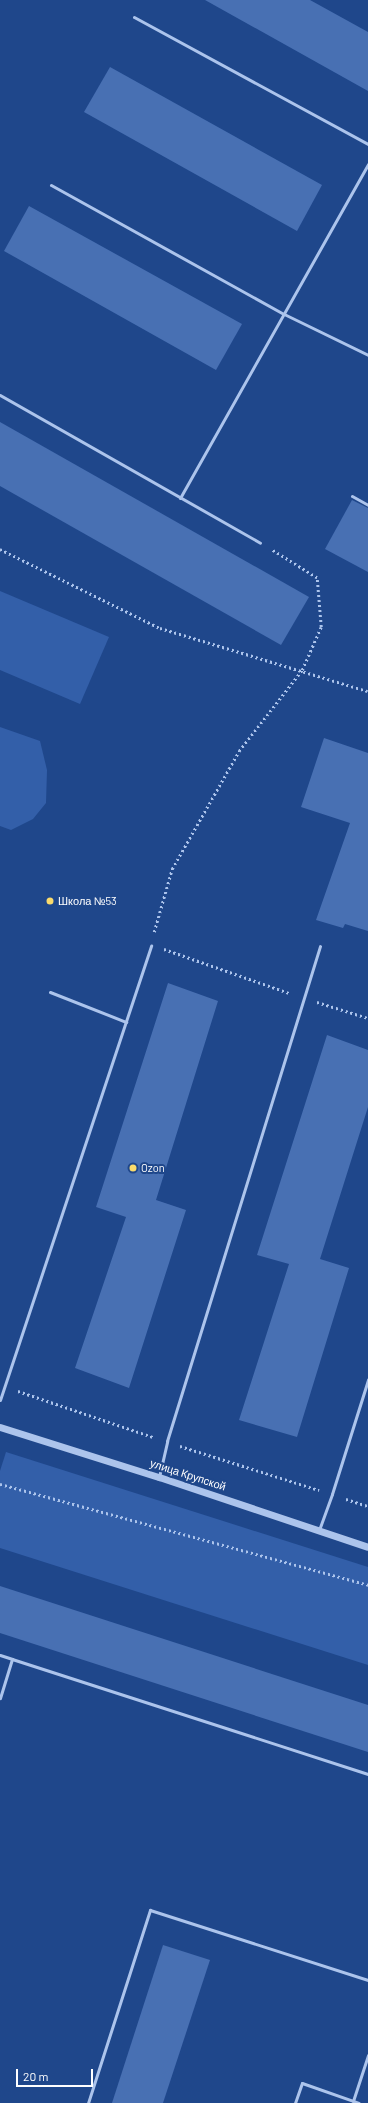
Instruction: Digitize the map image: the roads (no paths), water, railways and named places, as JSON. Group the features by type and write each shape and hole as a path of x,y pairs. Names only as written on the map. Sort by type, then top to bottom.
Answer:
{"street":[{"name":"улица Крупской","path":"0,1427 159,1477 368,1547"}],"lane":[{"path":"134,17 368,144"},
{"path":"180,498 368,164"},
{"path":"51,185 284,314 368,355"},
{"path":"0,395 260,543"},
{"path":"352,496 368,504"},
{"path":"0,1400 6,1387 151,944"},
{"path":"159,1477 167,1442 320,946"},
{"path":"50,992 126,1022"},
{"path":"319,1530 368,1380"},
{"path":"0,1655 368,1774"},
{"path":"0,1698 12,1659"},
{"path":"88,2103 150,1910 368,1980"},
{"path":"353,2101 368,2055"},
{"path":"295,2103 302,2083 359,2103"}],"place":[{"name":"Школа №53","path":"50,901"},
{"name":"Ozon","path":"133,1168"}]}
